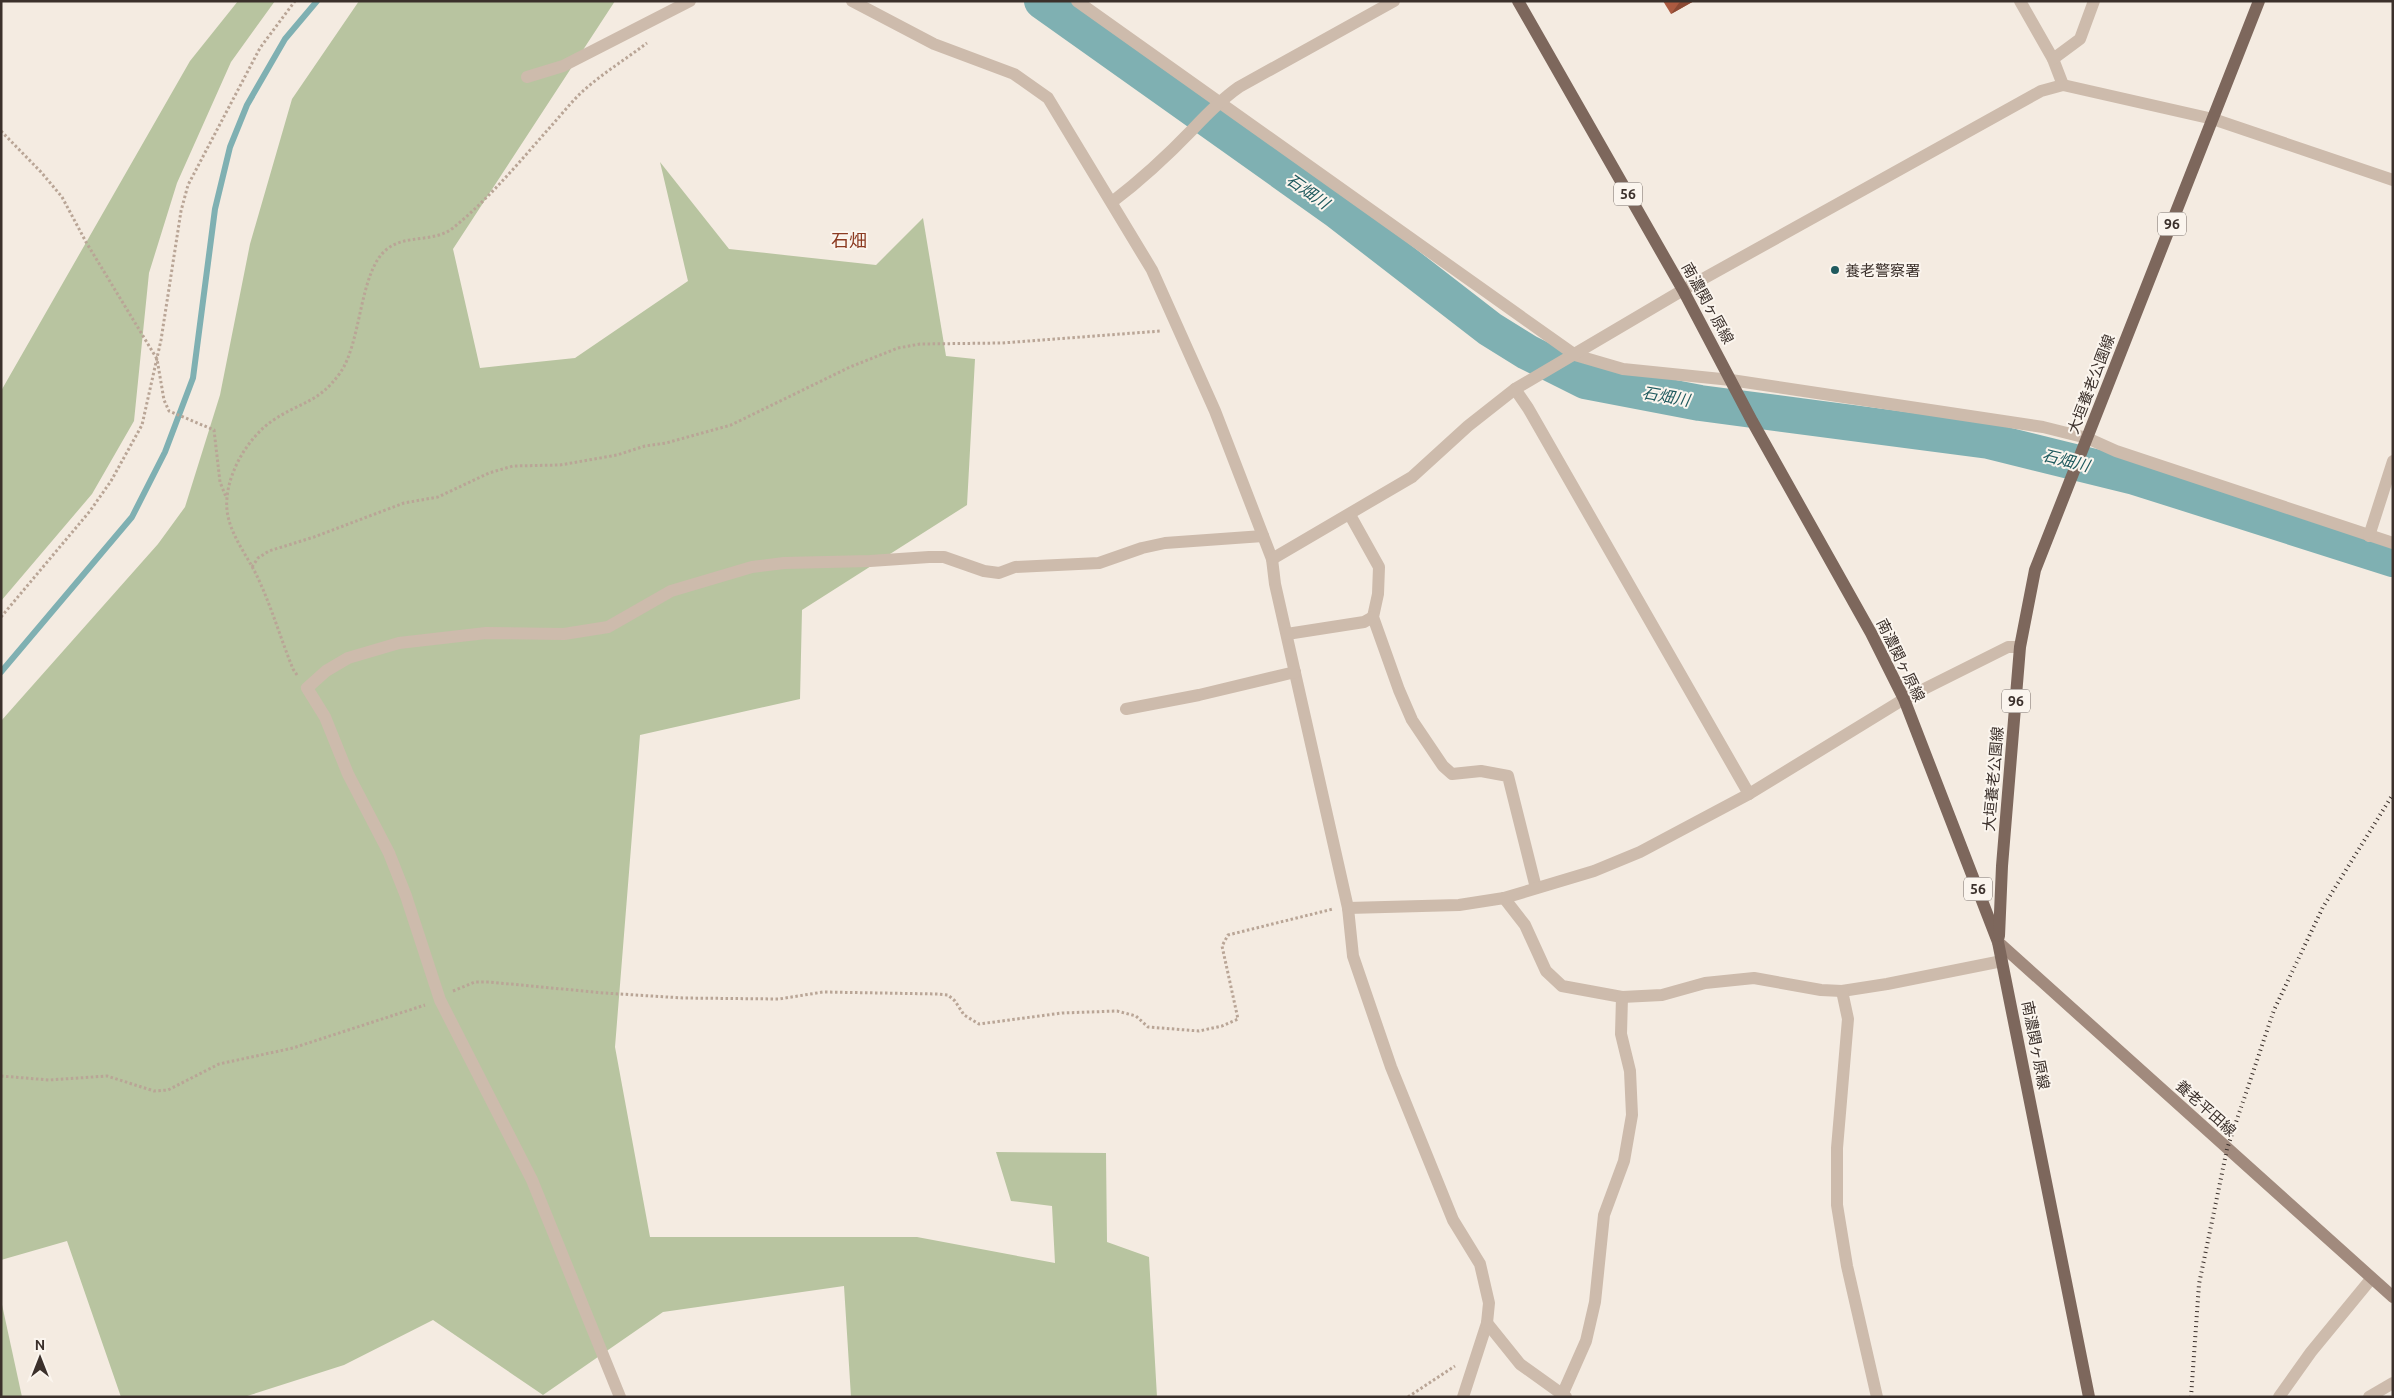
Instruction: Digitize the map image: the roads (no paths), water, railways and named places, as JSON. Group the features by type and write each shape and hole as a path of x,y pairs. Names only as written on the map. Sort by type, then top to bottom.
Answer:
{"main road":[{"name":"南濃関ヶ原線","path":"1518,1 1683,290 1752,422 1870,633 1904,699 1998,942 2089,1397"},
{"name":"大垣養老公園線","path":"1998,942 2002,866 2020,648 2035,570 2259,1"},
{"name":"養老平田線","path":"1998,942 2393,1297"}],"street":[{"path":"527,77 564,66 690,1"},
{"path":"852,1 934,44 1014,74 1048,98 1152,270 1180,329 1272,559 1275,584 1348,907 1353,956 1391,1068 1453,1220 1480,1264 1489,1303 1487,1323 1463,1397"},
{"path":"1077,1 1214,106 1571,357 1624,369 2042,426 2393,543"},
{"path":"1112,202 1131,188 1192,130 1214,106 1239,87 1394,1"},
{"path":"2020,1 2053,59 2063,85"},
{"path":"2053,59 2080,39 2094,1"},
{"path":"1272,559 1412,477 1468,426 1515,389 1683,290 2041,91 2063,85 2214,119 2393,180"},
{"path":"1515,389 1533,417 1749,794"},
{"path":"2369,536 2393,461"},
{"path":"1350,515 1379,567 1378,594 1373,618 1412,720 1443,766 1452,774 1481,771 1508,776 1536,888"},
{"path":"620,1397 532,1180 440,1000 389,853 348,774 325,717 307,688 326,671 348,658 399,643 486,633 564,634 598,630 608,627 671,590 752,567 808,561 870,561 929,556 944,557 984,571 1000,573 1015,567 1099,563 1142,548 1165,543 1263,536"},
{"path":"1287,634 1364,622 1373,618"},
{"path":"1348,907 1459,905 1504,898 1594,871 1640,852 1749,794 1904,699 2008,647 2020,648"},
{"path":"1126,709 1198,695 1295,672"},
{"path":"1504,898 1525,925 1546,971 1562,986 1622,997 1662,995 1705,983 1754,978 1821,990 1842,991 2002,961"},
{"path":"1842,991 1848,1019 1837,1148 1837,1205 1847,1266 1877,1397"},
{"path":"1487,1323 1520,1364 1564,1395 1586,1341 1595,1302 1604,1215 1624,1161 1632,1115 1630,1071 1621,1034 1622,997"},
{"path":"2279,1397 2311,1352 2371,1279"},
{"path":"2368,1397 2393,1383"}],"waterway":[{"path":"1,672 132,517 165,452 193,378 215,209 230,147 247,105 285,39 317,1"},
{"name":"石畑川","path":"1042,1 1336,210 1490,329 1527,352 1585,381 1700,403 1989,441 2135,477 2393,559"}],"railway":[{"path":"2191,1397 2199,1284 2227,1149 2274,1010 2323,907 2393,794"}],"place":[{"name":"養老警察署","path":"1835,270"}],"district":[{"name":"石畑","path":"849,240"}]}
